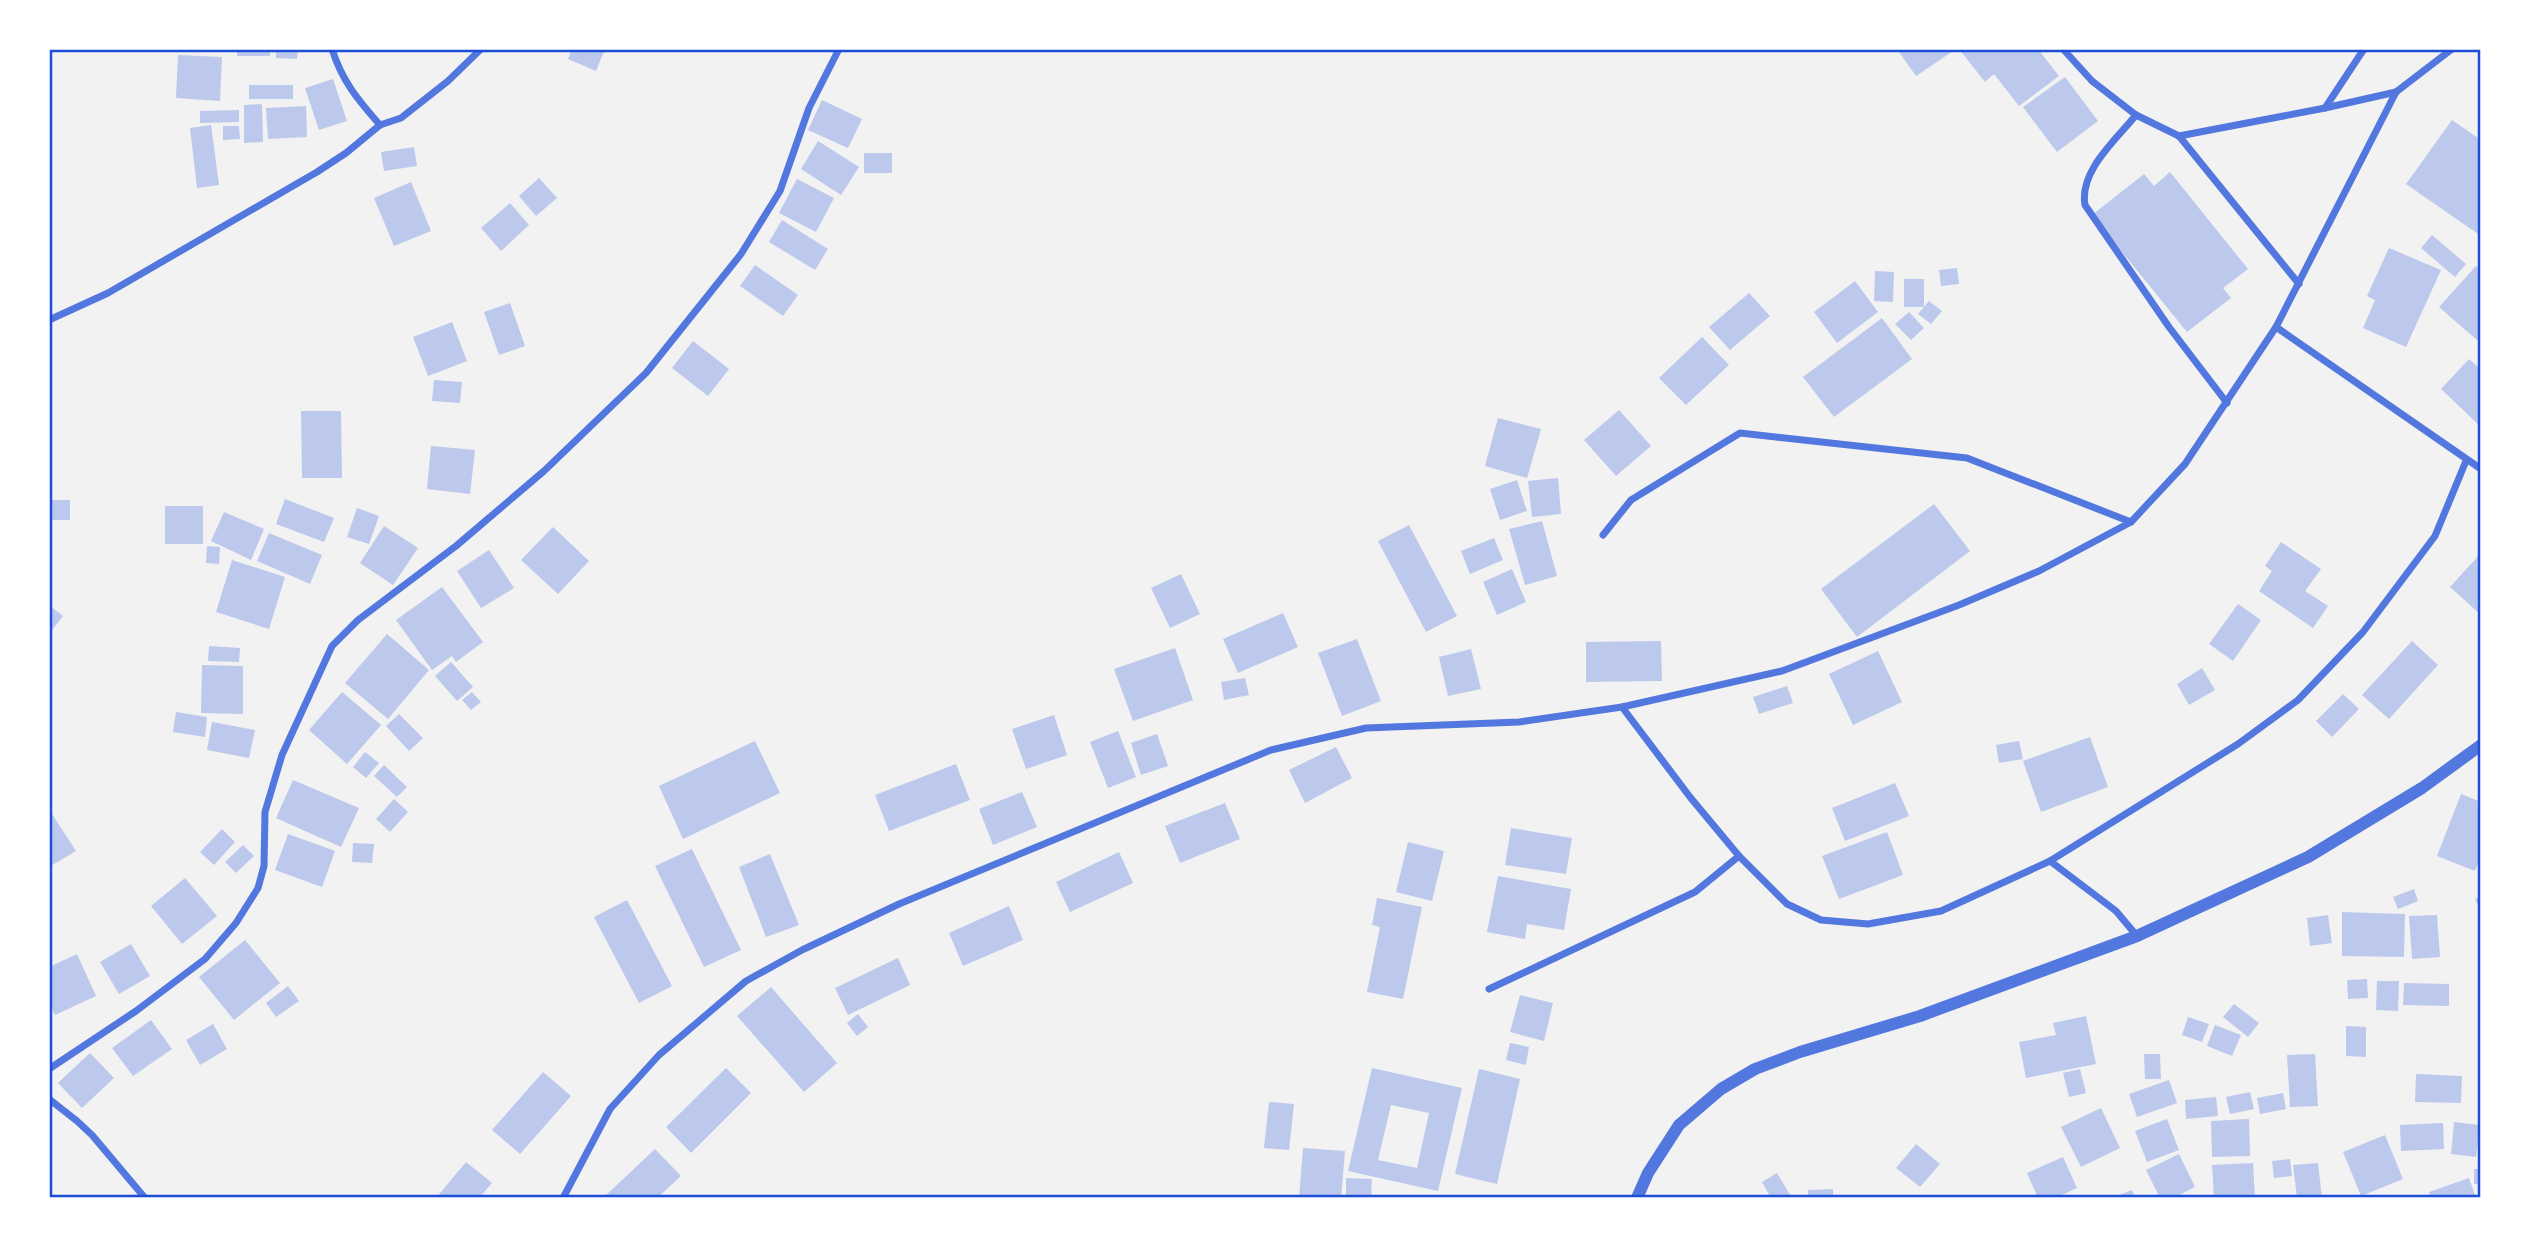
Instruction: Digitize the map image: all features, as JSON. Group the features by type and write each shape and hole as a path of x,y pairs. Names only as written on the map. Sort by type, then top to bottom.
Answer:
{"street":[{"path":"332,49 340,74 380,125"},
{"path":"49,320 108,293 317,172 380,125 401,118 448,81 481,49"},
{"path":"49,1069 136,1011 205,959 236,923 258,888 264,866 265,813 282,755 332,646 358,620 457,546 544,471 646,373 741,254 780,191 809,108 839,49"},
{"path":"2063,49 2092,81 2136,116 2179,136 2299,284"},
{"path":"2325,108 2364,49"},
{"path":"2179,136 2396,92 2452,49"},
{"path":"563,1198 610,1109 659,1055 746,981 802,950 899,904 1271,750 1366,728 1519,722 1622,707 1782,671 1959,605 2039,571 2131,522 2185,464 2276,327 2396,92"},
{"path":"2136,116 2095,166 2083,192 2085,205 2169,327 2227,403"},
{"path":"2276,327 2481,469"},
{"path":"1603,535 1631,500 1740,433 1967,458 2131,522"},
{"path":"1622,707 1690,797 1740,856 1787,904 1821,920 1868,925 1941,911 2050,861 2238,744 2298,700 2363,632 2435,536 2466,461"},
{"path":"1637,1198 1648,1173 1679,1125 1721,1089 1755,1069 1800,1052 1920,1016 2137,936 2308,857 2422,788 2481,745"},
{"path":"1489,989 1695,892 1740,856"},
{"path":"2050,861 2116,911 2137,936"},
{"path":"49,1098 92,1135 145,1198"}],"building":[{"path":"237,49 270,49 270,56 237,56"},
{"path":"276,49 298,49 297,59 276,58"},
{"path":"572,49 605,49 596,71 568,59"},
{"path":"1897,49 1956,49 1916,76"},
{"path":"1959,49 2038,49 2059,76 2019,106 1994,74 1985,82"},
{"path":"178,55 222,57 220,101 176,98"},
{"path":"2065,77 2098,121 2057,152 2023,107"},
{"path":"333,79 347,121 319,130 305,88"},
{"path":"249,85 293,85 293,99 249,99"},
{"path":"822,100 862,119 848,148 808,130"},
{"path":"262,104 263,142 244,143 244,105"},
{"path":"306,106 307,137 268,139 266,108"},
{"path":"239,110 239,122 200,123 200,111"},
{"path":"2452,120 2481,140 2481,236 2406,184"},
{"path":"211,125 219,185 197,188 190,128"},
{"path":"223,126 239,126 240,139 223,140"},
{"path":"818,141 859,167 841,195 801,169"},
{"path":"414,147 417,166 384,171 381,152"},
{"path":"864,153 892,153 892,173 864,173"},
{"path":"2170,172 2248,269 2223,288 2231,298 2187,332 2092,215 2144,174 2154,186"},
{"path":"539,178 557,198 536,216 519,196"},
{"path":"797,179 834,198 816,232 779,213"},
{"path":"411,182 431,231 394,246 374,198"},
{"path":"510,203 529,225 501,251 481,228"},
{"path":"782,220 828,249 815,270 769,242"},
{"path":"2432,235 2466,264 2455,277 2421,248"},
{"path":"2389,248 2441,270 2406,347 2363,328 2375,300 2367,296"},
{"path":"755,265 798,295 783,316 740,286"},
{"path":"2476,266 2481,271 2481,336 2477,340 2439,307"},
{"path":"1957,268 1959,284 1941,286 1939,270"},
{"path":"1875,271 1894,272 1893,302 1874,301"},
{"path":"1904,279 1924,279 1924,307 1904,307"},
{"path":"1855,281 1878,312 1837,343 1814,312"},
{"path":"1749,293 1770,316 1730,350 1709,327"},
{"path":"1929,301 1942,311 1931,324 1918,314"},
{"path":"510,303 525,346 499,355 484,312"},
{"path":"1909,312 1924,328 1911,340 1895,324"},
{"path":"1882,318 1912,359 1834,417 1803,377"},
{"path":"452,322 467,361 428,376 413,337"},
{"path":"1702,337 1729,365 1686,405 1659,378"},
{"path":"693,341 729,369 708,396 672,368"},
{"path":"2469,359 2481,370 2481,427 2441,389"},
{"path":"434,380 462,382 460,403 432,401"},
{"path":"1619,410 1651,446 1616,476 1584,440"},
{"path":"301,411 341,411 342,478 302,478"},
{"path":"1498,418 1541,429 1527,478 1485,466"},
{"path":"431,446 475,450 470,494 427,489"},
{"path":"1558,478 1561,514 1532,517 1528,481"},
{"path":"1517,480 1527,511 1500,520 1490,489"},
{"path":"285,499 334,518 324,542 276,524"},
{"path":"49,500 70,500 70,520 49,520"},
{"path":"1934,504 1970,551 1857,637 1821,589"},
{"path":"165,506 203,506 203,544 165,544"},
{"path":"357,508 379,516 369,544 347,537"},
{"path":"224,512 264,529 251,560 211,541"},
{"path":"1542,521 1557,576 1525,585 1509,529"},
{"path":"1409,525 1457,616 1426,632 1378,541"},
{"path":"384,526 418,548 393,585 360,563"},
{"path":"553,527 589,561 558,594 521,560"},
{"path":"269,533 322,555 310,584 257,561"},
{"path":"1494,538 1503,560 1470,574 1461,551"},
{"path":"2281,542 2321,569 2305,591 2328,606 2313,628 2259,591 2272,571 2265,566"},
{"path":"207,546 220,547 219,564 206,563"},
{"path":"489,550 514,588 481,608 457,571"},
{"path":"2481,553 2481,615 2450,587"},
{"path":"232,560 285,577 269,629 216,612"},
{"path":"1512,569 1526,602 1497,615 1483,582"},
{"path":"1181,574 1200,614 1170,628 1151,588"},
{"path":"442,587 483,642 456,662 452,656 432,670 396,620"},
{"path":"2238,604 2261,620 2233,661 2209,644"},
{"path":"49,605 63,616 49,634"},
{"path":"1283,613 1298,647 1238,673 1223,639"},
{"path":"387,634 429,670 388,719 345,683"},
{"path":"1357,639 1381,701 1342,716 1318,653"},
{"path":"1661,641 1662,681 1586,682 1586,642"},
{"path":"2412,641 2438,665 2389,719 2362,695"},
{"path":"209,646 240,648 239,662 208,661"},
{"path":"1175,648 1193,700 1133,721 1114,669"},
{"path":"1471,649 1481,689 1448,696 1439,657"},
{"path":"1878,651 1902,702 1853,725 1829,674"},
{"path":"451,662 473,687 457,701 435,676"},
{"path":"202,665 243,666 243,714 201,713"},
{"path":"2202,668 2215,690 2189,705 2177,684"},
{"path":"1245,678 1249,695 1224,700 1221,682"},
{"path":"1787,686 1793,703 1759,714 1753,697"},
{"path":"342,692 381,725 347,764 309,730"},
{"path":"472,692 481,702 471,710 462,700"},
{"path":"2343,694 2359,709 2332,737 2316,721"},
{"path":"176,712 207,717 205,737 173,732"},
{"path":"399,714 423,738 409,751 386,726"},
{"path":"1054,715 1067,755 1026,769 1012,729"},
{"path":"212,722 255,730 249,758 207,750"},
{"path":"1118,731 1136,777 1108,788 1090,742"},
{"path":"1157,734 1168,766 1141,775 1131,743"},
{"path":"2090,737 2108,787 2041,812 2023,761"},
{"path":"755,741 780,793 683,839 659,786"},
{"path":"2019,741 2023,759 1999,763 1996,745"},
{"path":"1336,747 1352,778 1305,803 1289,770"},
{"path":"365,752 379,763 366,778 353,767"},
{"path":"956,764 970,800 889,831 875,795"},
{"path":"384,765 407,787 397,797 374,776"},
{"path":"293,780 359,808 341,847 276,818"},
{"path":"1895,783 1909,816 1845,841 1832,808"},
{"path":"1022,792 1037,827 993,845 979,809"},
{"path":"2461,794 2481,802 2481,856 2475,871 2437,856"},
{"path":"394,799 408,812 390,832 376,819"},
{"path":"1225,803 1240,839 1180,863 1165,826"},
{"path":"52,814 76,851 49,867 49,816"},
{"path":"1511,828 1572,838 1566,874 1505,865"},
{"path":"222,829 235,842 214,865 200,852"},
{"path":"1887,832 1903,875 1839,899 1822,856"},
{"path":"288,834 335,851 322,887 275,870"},
{"path":"1408,842 1444,851 1432,901 1396,892"},
{"path":"353,843 374,844 372,863 352,862"},
{"path":"243,845 254,856 236,873 225,862"},
{"path":"692,849 741,950 704,967 655,866"},
{"path":"1119,852 1133,883 1070,912 1056,882"},
{"path":"770,854 799,925 766,937 739,867"},
{"path":"1498,876 1571,889 1564,930 1527,924 1525,939 1487,932"},
{"path":"185,878 217,916 182,944 151,906"},
{"path":"2414,889 2418,901 2398,909 2393,897"},
{"path":"2481,896 2481,911 2475,899"},
{"path":"1377,898 1422,907 1403,999 1367,992 1380,927 1372,925"},
{"path":"627,900 672,986 639,1003 594,917"},
{"path":"1009,906 1023,940 963,966 949,933"},
{"path":"2342,912 2405,914 2404,957 2342,956"},
{"path":"2328,915 2332,943 2310,946 2307,918"},
{"path":"2437,915 2440,957 2412,959 2409,916"},
{"path":"245,940 280,983 234,1020 199,977"},
{"path":"131,944 150,976 119,994 100,962"},
{"path":"77,954 96,996 55,1015 49,1003 49,967"},
{"path":"898,958 910,985 848,1015 835,988"},
{"path":"2367,979 2368,998 2348,999 2347,980"},
{"path":"2377,981 2399,981 2398,1011 2376,1010"},
{"path":"2404,983 2449,984 2449,1006 2403,1005"},
{"path":"288,986 299,1001 276,1017 266,1003"},
{"path":"771,987 837,1063 804,1092 737,1016"},
{"path":"1520,995 1553,1003 1544,1041 1510,1032"},
{"path":"2234,1004 2259,1023 2248,1037 2223,1017"},
{"path":"858,1014 868,1027 857,1036 847,1023"},
{"path":"2086,1016 2096,1064 2026,1078 2019,1042 2056,1035 2053,1023"},
{"path":"2188,1017 2209,1024 2202,1042 2182,1035"},
{"path":"151,1020 172,1049 133,1076 112,1048"},
{"path":"213,1024 227,1049 200,1065 186,1040"},
{"path":"2215,1025 2241,1035 2232,1056 2207,1046"},
{"path":"2346,1026 2366,1027 2366,1057 2346,1056"},
{"path":"1510,1043 1529,1047 1526,1065 1506,1060"},
{"path":"90,1053 114,1078 82,1108 58,1083"},
{"path":"2144,1054 2160,1054 2161,1079 2145,1079"},
{"path":"2315,1054 2318,1106 2290,1107 2287,1055"},
{"path":"726,1068 751,1093 691,1153 666,1127"},
{"path":"1372,1068 1462,1088 1438,1191 1348,1171","holes":["1391,1105 1429,1113 1417,1168 1378,1160"]},
{"path":"1479,1069 1520,1079 1497,1184 1455,1174"},
{"path":"2080,1069 2086,1093 2069,1097 2063,1073"},
{"path":"543,1072 571,1096 520,1154 492,1130"},
{"path":"2416,1074 2462,1076 2461,1103 2415,1102"},
{"path":"2169,1080 2177,1103 2137,1117 2129,1094"},
{"path":"2250,1092 2254,1109 2230,1114 2226,1097"},
{"path":"2283,1093 2286,1109 2260,1114 2257,1098"},
{"path":"2216,1097 2218,1116 2186,1119 2185,1100"},
{"path":"1269,1102 1294,1104 1289,1150 1264,1148"},
{"path":"2101,1108 2120,1148 2081,1167 2061,1127"},
{"path":"2167,1119 2179,1150 2147,1162 2135,1131"},
{"path":"2249,1119 2250,1156 2212,1157 2211,1121"},
{"path":"2454,1122 2480,1125 2476,1157 2451,1154"},
{"path":"2443,1123 2444,1149 2401,1151 2400,1125"},
{"path":"2385,1135 2403,1179 2361,1196 2343,1152"},
{"path":"1916,1144 1940,1164 1920,1187 1896,1168"},
{"path":"1303,1148 1345,1151 1341,1198 1299,1198"},
{"path":"655,1149 681,1176 657,1198 603,1198"},
{"path":"2179,1154 2195,1187 2173,1198 2160,1198 2146,1170"},
{"path":"2063,1157 2077,1188 2055,1198 2038,1198 2027,1173"},
{"path":"2290,1159 2292,1176 2274,1178 2272,1161"},
{"path":"466,1162 492,1183 479,1198 436,1198"},
{"path":"2253,1163 2255,1198 2214,1198 2212,1165"},
{"path":"2318,1163 2322,1198 2297,1198 2293,1165"},
{"path":"2474,1169 2481,1169 2481,1184 2474,1184"},
{"path":"1777,1173 1790,1195 1784,1198 1771,1198 1762,1182"},
{"path":"1346,1178 1372,1179 1371,1198 1346,1198"},
{"path":"2469,1178 2476,1198 2431,1198 2429,1192"},
{"path":"1833,1189 1833,1198 1808,1198 1808,1190"},
{"path":"2132,1190 2135,1198 2112,1198"}]}
